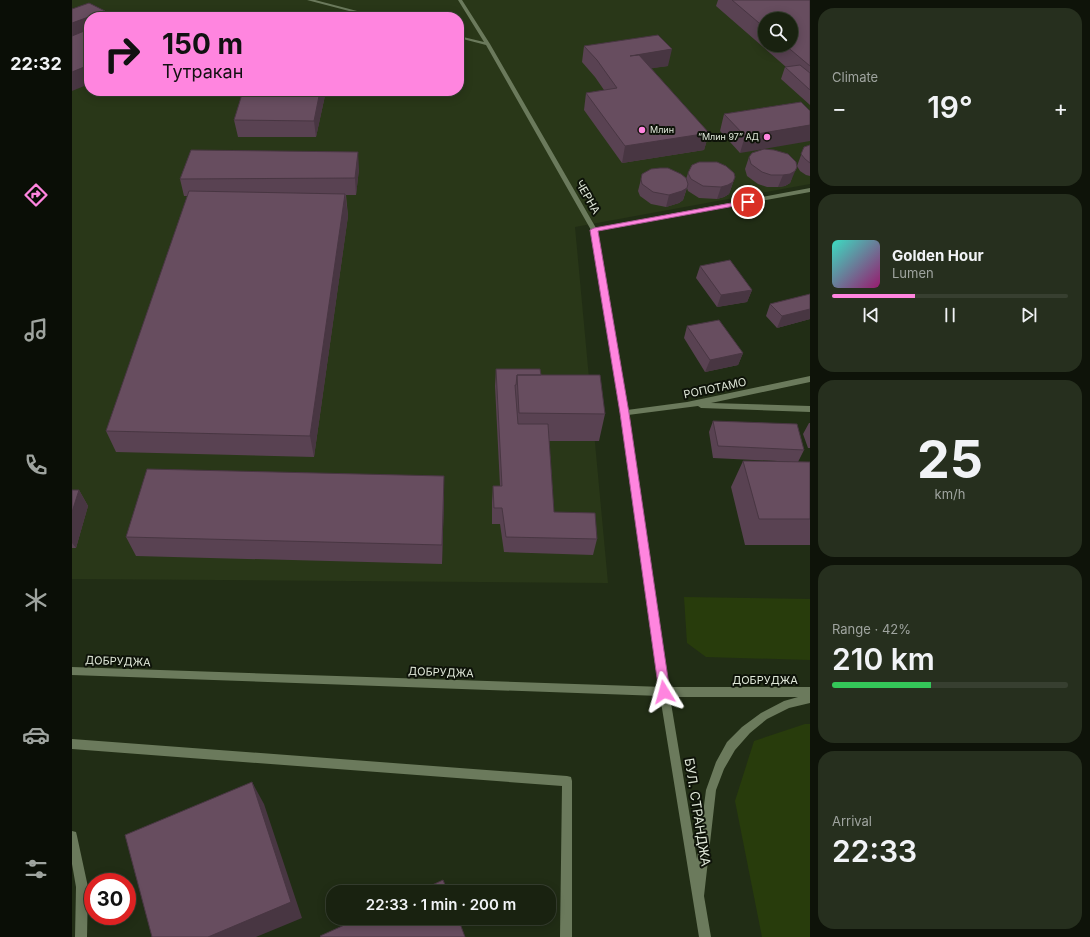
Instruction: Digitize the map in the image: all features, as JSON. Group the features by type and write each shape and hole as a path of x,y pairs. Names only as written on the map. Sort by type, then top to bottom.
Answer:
{"street":[{"path":"309,0 358,12"},
{"name":"ЧЕРНА","path":"460,0 488,44 594,230 624,413 664,692"},
{"path":"464,38 488,44"},
{"path":"594,230 810,190"},
{"name":"РОПОТАМО","path":"624,413 687,405 810,379"},
{"path":"687,405 810,409"},
{"name":"ДОБРУДЖА","path":"72,671 664,692 810,692"},
{"name":"БУЛ. СТРАНДЖА","path":"664,692 705,937"},
{"path":"698,898 711,790 720,766 731,746 746,730 764,716 787,704 810,698"},
{"path":"72,744 567,781 566,937"},
{"path":"72,836 82,887 81,937"}],"shaded area":[{"path":"72,0 810,0 810,184 575,227 608,583 72,579"},
{"path":"684,597 810,599 810,660 706,657 687,643"},
{"path":"805,724 810,724 810,937 762,937 735,801 754,741"}],"building":[{"path":"732,0 810,0 810,66 793,52 798,52 798,12 758,12 758,22"},
{"path":"89,3 105,11 84,12 84,19 72,23 72,9"},
{"path":"84,31 84,67 72,72 72,36"},
{"path":"658,35 672,49 630,56 639,55 709,133 625,146 586,93 617,88 597,60 584,46"},
{"path":"800,65 810,73 810,90 785,67"},
{"path":"241,96 319,96 314,121 234,120"},
{"path":"801,102 810,111 810,125 745,136 724,114"},
{"path":"810,145 810,163 801,154 804,147"},
{"path":"764,149 788,154 796,162 797,167 795,171 790,174 783,175 771,175 762,172 751,164 749,157 752,153"},
{"path":"191,150 358,152 355,178 180,179"},
{"path":"699,162 717,162 726,166 734,173 735,177 733,182 721,187 703,186 691,179 688,173 692,165"},
{"path":"668,168 681,174 686,178 688,184 687,188 669,195 653,192 642,184 642,174 651,169"},
{"path":"189,191 345,194 310,436 106,431"},
{"path":"730,260 752,290 721,295 700,266"},
{"path":"810,294 810,309 782,316 770,304"},
{"path":"719,320 743,353 710,360 687,326"},
{"path":"496,369 540,369 541,375 517,375 515,385 518,424 548,424 554,512 595,513 597,539 506,537 502,508 494,508 493,486 502,486"},
{"path":"517,375 600,375 605,414 519,413"},
{"path":"713,421 797,424 804,450 718,446"},
{"path":"743,461 810,462 810,519 759,519"},
{"path":"147,469 444,476 442,545 126,537"},
{"path":"72,490 79,490 72,512"},
{"path":"252,782 291,902 208,937 152,937 125,835"},
{"path":"443,880 445,885 432,885"},
{"path":"344,925 461,925 465,937 321,937 320,936"}],"place":[{"name":"Млин","path":"642,130"},
{"name":"“Млин 97” АД","path":"767,137"}],"route":[{"path":"664,692 624,413 594,230 748,202"}]}
